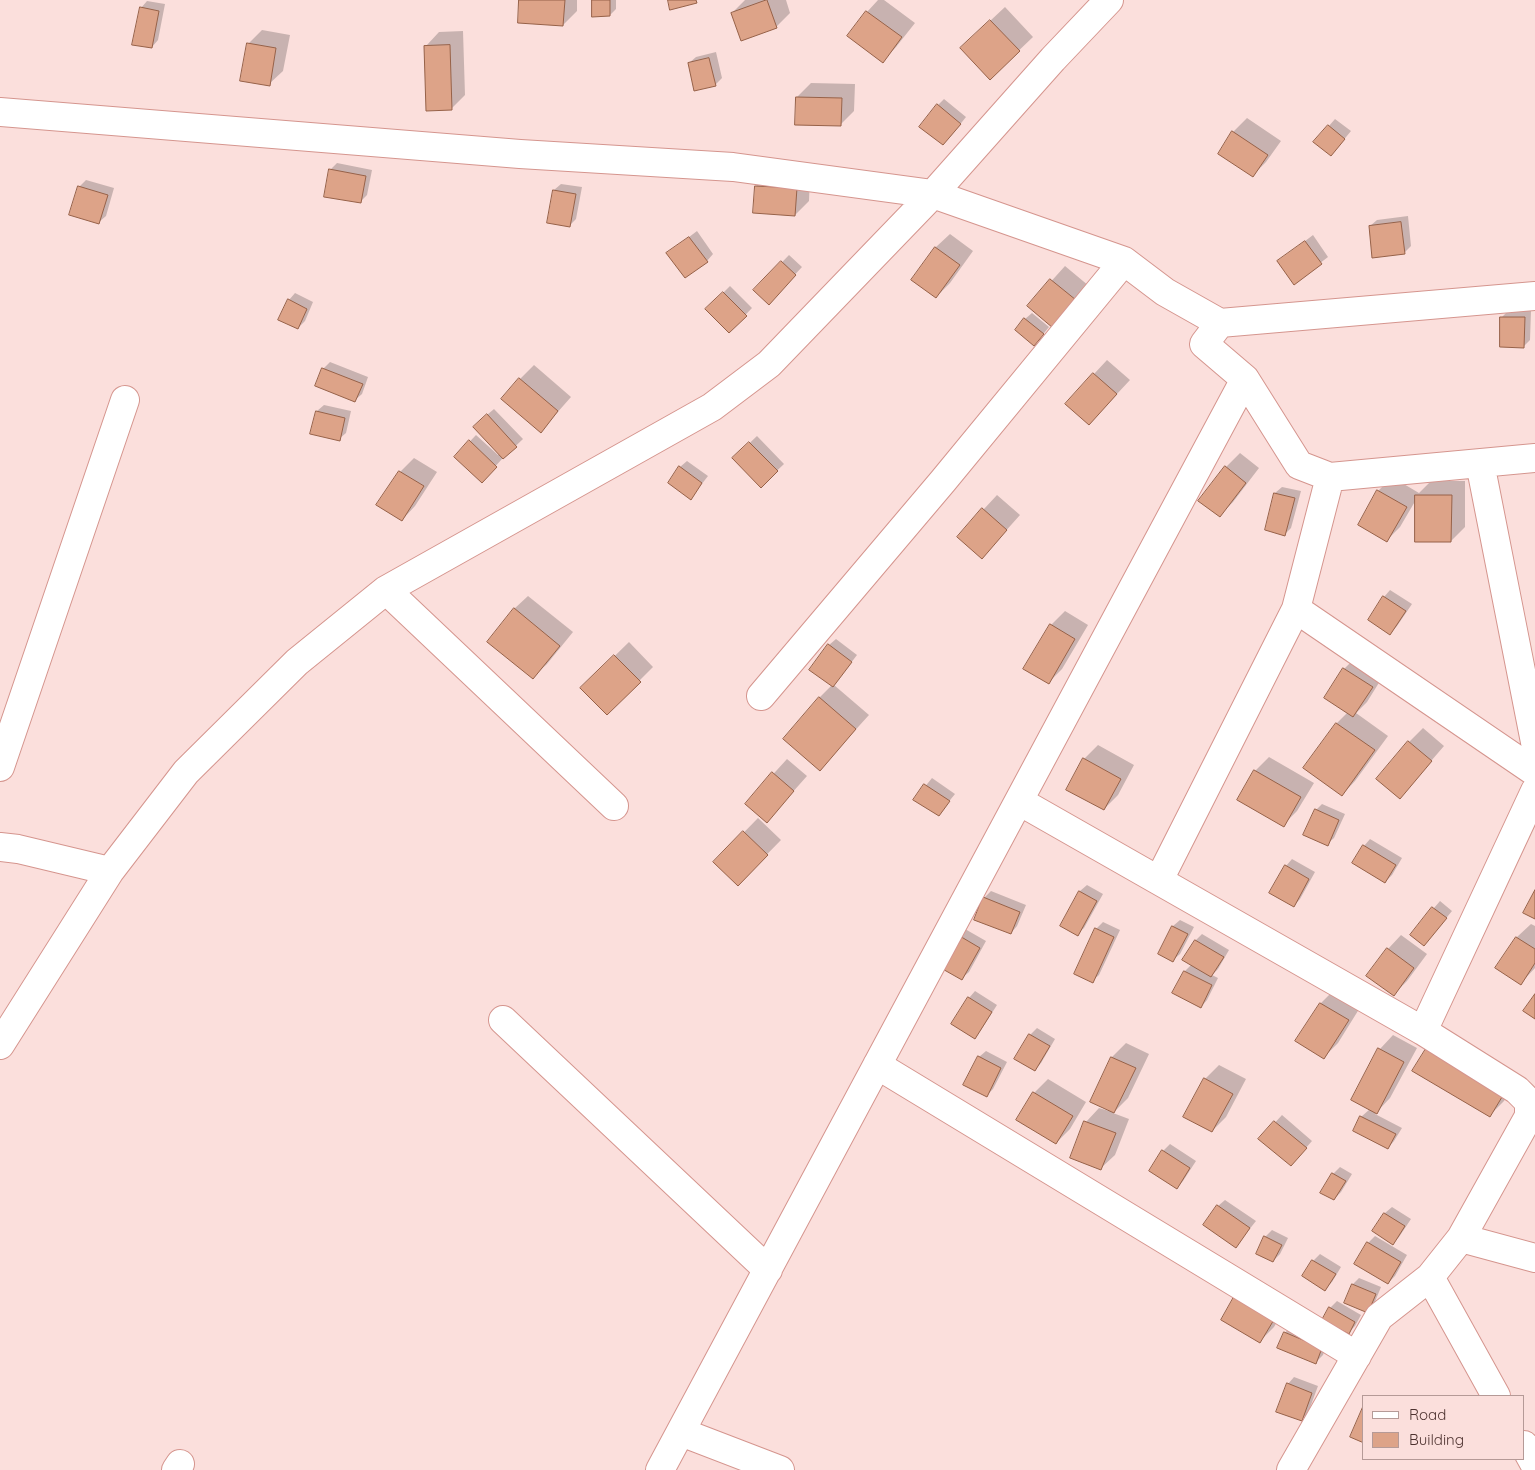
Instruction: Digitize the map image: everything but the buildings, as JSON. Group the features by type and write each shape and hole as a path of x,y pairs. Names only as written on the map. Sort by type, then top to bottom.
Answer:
{"street":[{"path":"0,1045 110,871 186,772 297,662 386,590 712,407 769,364 933,194 1053,59 1109,0"},
{"path":"0,112 520,154 733,167 933,194 1124,261 1165,292 1220,323 1535,296"},
{"path":"761,696 944,481 1124,261"},
{"path":"1220,323 1204,344 1245,379 1299,466 1330,477 1535,458"},
{"path":"660,1470 1245,379"},
{"path":"0,767 125,400"},
{"path":"1480,463 1535,742"},
{"path":"1159,880 1296,609 1330,477"},
{"path":"386,590 614,806"},
{"path":"1296,609 1535,772"},
{"path":"1423,1031 1535,791"},
{"path":"1019,801 1423,1031 1517,1090 1528,1102 1529,1116 1461,1238 1430,1277 1379,1317 1291,1470"},
{"path":"0,847 18,849 110,871"},
{"path":"503,1020 768,1270"},
{"path":"877,1066 1357,1356"},
{"path":"1461,1238 1535,1258"},
{"path":"1430,1277 1495,1395"},
{"path":"681,1432 780,1470"},
{"path":"1525,1447 1535,1465"}]}
